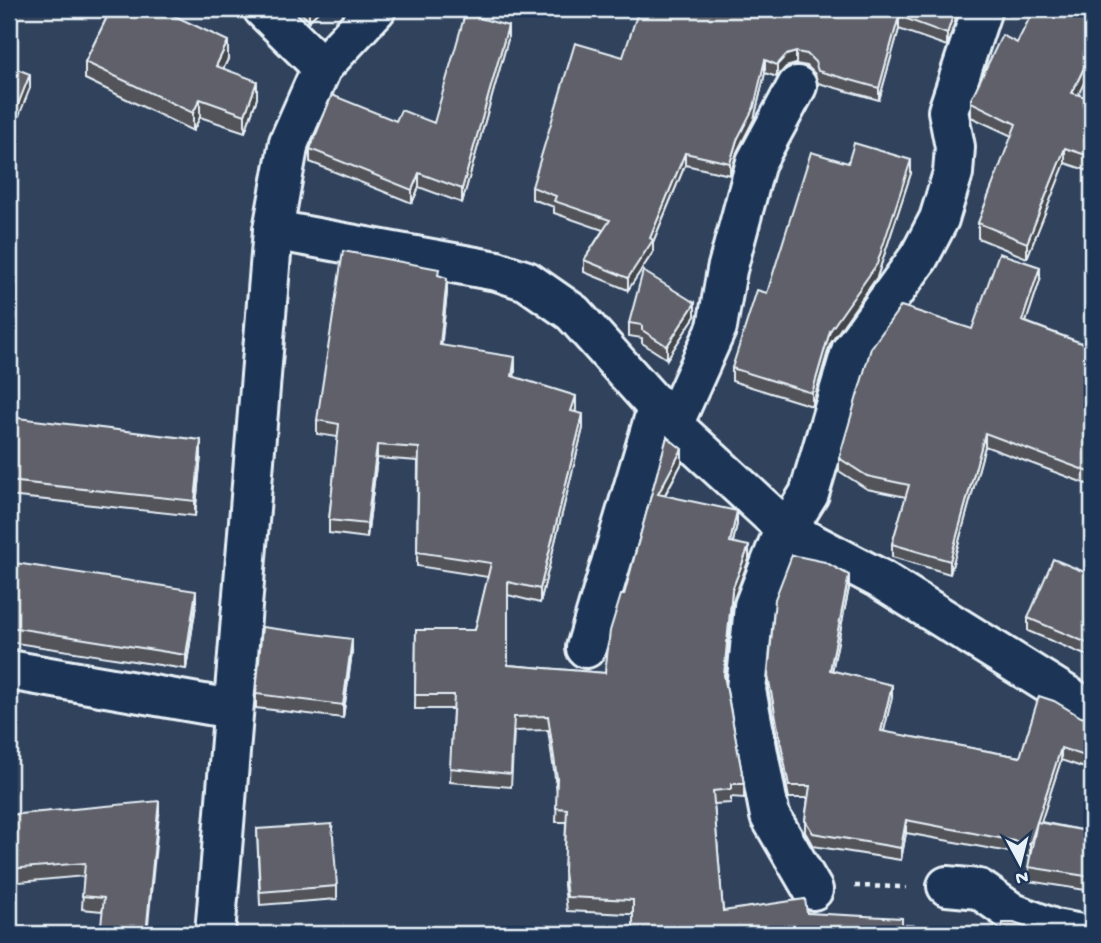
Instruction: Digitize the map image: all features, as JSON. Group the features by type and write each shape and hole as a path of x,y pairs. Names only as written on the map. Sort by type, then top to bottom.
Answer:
{"street":[{"path":"263,9 321,67"},
{"path":"215,934 273,230 289,142 321,67 376,9"},
{"path":"813,890 770,816 746,690 754,606 787,530 808,494 851,351 919,257 939,219 953,173 956,146 948,111 982,9"},
{"path":"586,648 665,415 717,327 727,270 756,162 797,86"},
{"path":"273,230 496,271 527,281 572,313 665,415 787,530 880,579 1092,711"},
{"path":"9,670 232,709"},
{"path":"947,886 979,890 1013,913 1054,929 1081,934"}],"path":[{"path":"813,890 869,884 947,886"}],"building":[{"path":"111,9 160,9 228,41 216,66 257,81 245,115 200,99 193,113 85,62"},
{"path":"639,9 796,9 822,18 823,14 827,16 830,9 955,9 947,34 899,16 879,88 818,71 815,62 807,54 796,52 786,55 777,65 765,60 754,107 737,140 730,163 685,153 650,238 653,240 628,278 584,260 610,220 554,201 556,196 532,187 575,43 623,57"},
{"path":"1034,9 1068,9 1092,18 1092,51 1072,93 1092,99 1092,157 1065,148 1027,243 978,223 1016,124 971,102 971,99 1002,35 1017,43"},
{"path":"465,14 508,26 462,189 419,173 412,190 310,149 332,95 396,121 401,110 434,123"},
{"path":"9,66 30,74 9,127"},
{"path":"854,143 911,160 877,264 830,331 812,393 732,368 757,290 767,293 811,152 848,163"},
{"path":"343,251 439,269 438,275 447,278 440,345 515,357 512,376 576,396 571,411 583,414 540,589 508,582 508,665 605,673 610,631 621,595 624,595 667,437 682,449 658,494 737,511 730,542 749,546 732,590 724,675 744,784 731,784 731,789 713,791 723,911 805,899 807,913 902,918 902,925 1002,931 1003,923 1014,923 1043,934 633,934 633,900 567,897 564,871 567,809 556,808 557,778 548,716 514,717 511,774 450,768 454,695 415,695 416,630 475,630 491,563 417,552 419,448 377,445 367,524 329,520 339,424 317,420"},
{"path":"999,253 1040,267 1022,321 1092,347 1092,473 985,433 950,561 892,544 909,485 867,476 839,458 871,348 901,306 972,329"},
{"path":"643,271 695,303 667,346 642,330 642,325 629,323"},
{"path":"9,417 201,440 195,501 9,481"},
{"path":"792,555 825,562 849,575 830,670 892,685 881,731 1020,757 1039,696 1092,720 1091,758 1061,748 1030,844 906,820 901,848 813,833 805,820 810,786 789,786 768,676 775,599"},
{"path":"1053,559 1092,575 1092,645 1028,618"},
{"path":"9,562 196,591 186,655 9,627"},
{"path":"262,627 352,639 343,705 256,694"},
{"path":"159,801 146,934 100,934 104,898 82,896 85,863 9,869 9,815"},
{"path":"1037,822 1092,832 1092,877 1028,867"},
{"path":"332,824 337,886 260,892 257,829"}]}
